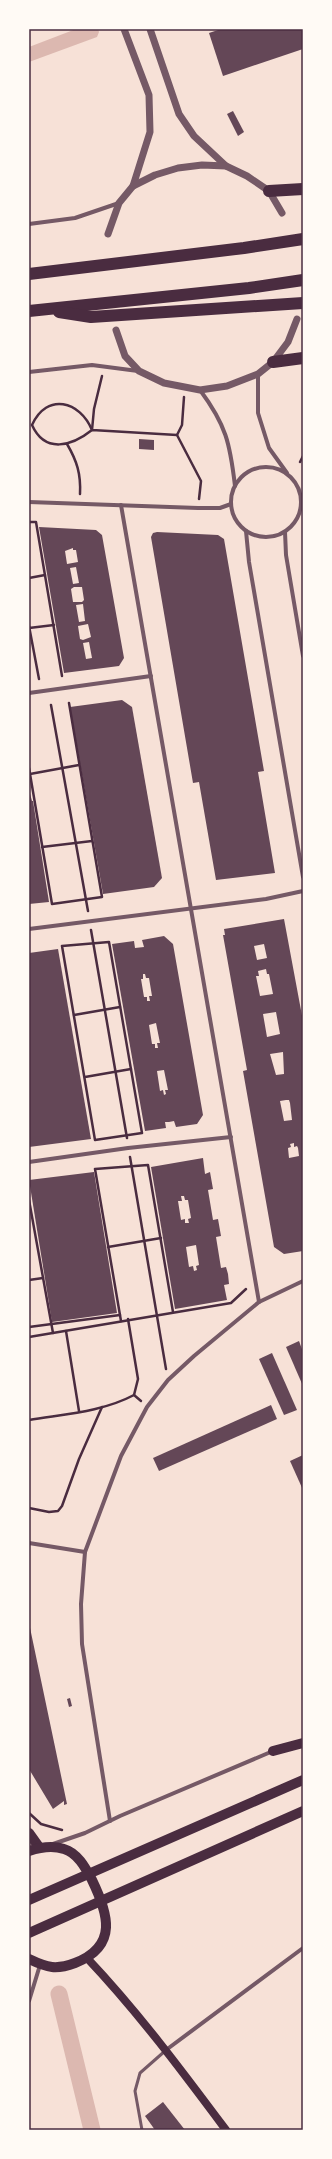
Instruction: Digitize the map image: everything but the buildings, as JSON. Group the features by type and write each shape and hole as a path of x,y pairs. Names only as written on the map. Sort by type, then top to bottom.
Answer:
{"highway":[{"path":"269,191 303,189"},
{"path":"29,274 244,248 303,239"},
{"path":"29,310 249,288 303,280"},
{"path":"42,309 91,317 303,303"},
{"path":"273,362 303,358"}],"main road":[{"path":"273,1751 303,1744"},
{"path":"29,1900 303,1780"},
{"path":"29,1932 303,1811"},
{"path":"29,1833 43,1847"},
{"path":"29,1851 43,1847 66,1849 80,1859 101,1900 106,1916 106,1931 100,1946 87,1958 60,1968 40,1964 29,1959"},
{"path":"87,1958 166,2050 226,2130"}],"street":[{"path":"108,234 119,203 133,186 150,132 149,96 124,29"},
{"path":"150,29 179,114 194,136 226,166 247,176 269,191 282,213"},
{"path":"133,186 155,175 178,168 202,165 226,166"},
{"path":"29,224 75,218 119,203"},
{"path":"29,372 92,365 104,368 139,371 164,383 186,389 200,390 227,386 258,374 273,362 288,342 297,319"},
{"path":"116,330 126,356 139,371"},
{"path":"200,390 216,413 228,438 235,486 231,504 236,519 246,530 258,536 272,537 285,532 294,524 301,513 301,491 269,448 258,413 258,374"},
{"path":"235,486 242,477 252,470 262,468 279,470 293,479"},
{"path":"29,502 198,508 220,508 231,504"},
{"path":"121,505 259,1302"},
{"path":"246,530 249,562 303,877"},
{"path":"285,532 286,555 303,656"},
{"path":"29,693 151,676"},
{"path":"29,928 266,898 303,891"},
{"path":"29,1162 128,1148 231,1137"},
{"path":"110,1821 82,1644 81,1604 85,1552 121,1456 147,1407 168,1380 194,1356 259,1302 303,1281"},
{"path":"29,1543 85,1552"},
{"path":"43,1847 85,1834 110,1821 303,1738"},
{"path":"166,2050 303,1948"},
{"path":"29,2001 40,1964"}],"lane":[{"path":"142,2130 134,2091 140,2073 166,2050"}],"path":[{"path":"92,430 94,409 104,368"},
{"path":"177,435 182,425 186,389"},
{"path":"92,430 88,421 72,406 59,403 46,407 35,418 31,425 36,433 54,444 67,444 79,440 92,430 177,435"},
{"path":"177,435 201,481 198,508"},
{"path":"67,444 77,460 81,477 80,504"},
{"path":"300,462 303,456"},
{"path":"29,522 36,522 62,676"},
{"path":"29,578 45,575"},
{"path":"39,679 29,628 54,625"},
{"path":"29,768 52,904 102,898 69,703"},
{"path":"51,705 168,1380"},
{"path":"30,774 79,765"},
{"path":"42,847 92,841"},
{"path":"109,942 142,1133 95,1140 62,946 93,943 109,942"},
{"path":"74,1015 120,1007"},
{"path":"85,1077 131,1069"},
{"path":"121,1320 95,1169 148,1165 173,1312"},
{"path":"29,1200 53,1333"},
{"path":"29,1229 34,1229"},
{"path":"108,1247 160,1238"},
{"path":"29,1280 43,1278"},
{"path":"29,1337 121,1320 231,1303 256,1281"},
{"path":"29,1327 120,1315"},
{"path":"128,1319 138,1379 134,1396"},
{"path":"66,1331 79,1411"},
{"path":"134,1396 147,1407"},
{"path":"29,1420 102,1407 121,1402 134,1396"},
{"path":"29,1508 49,1512 58,1511 62,1506 79,1459 102,1407"}],"shaded area":[{"path":"76,29 98,29 99,32 97,37 29,62 29,47"}],"waterway":[{"path":"59,1994 92,2130"}]}
